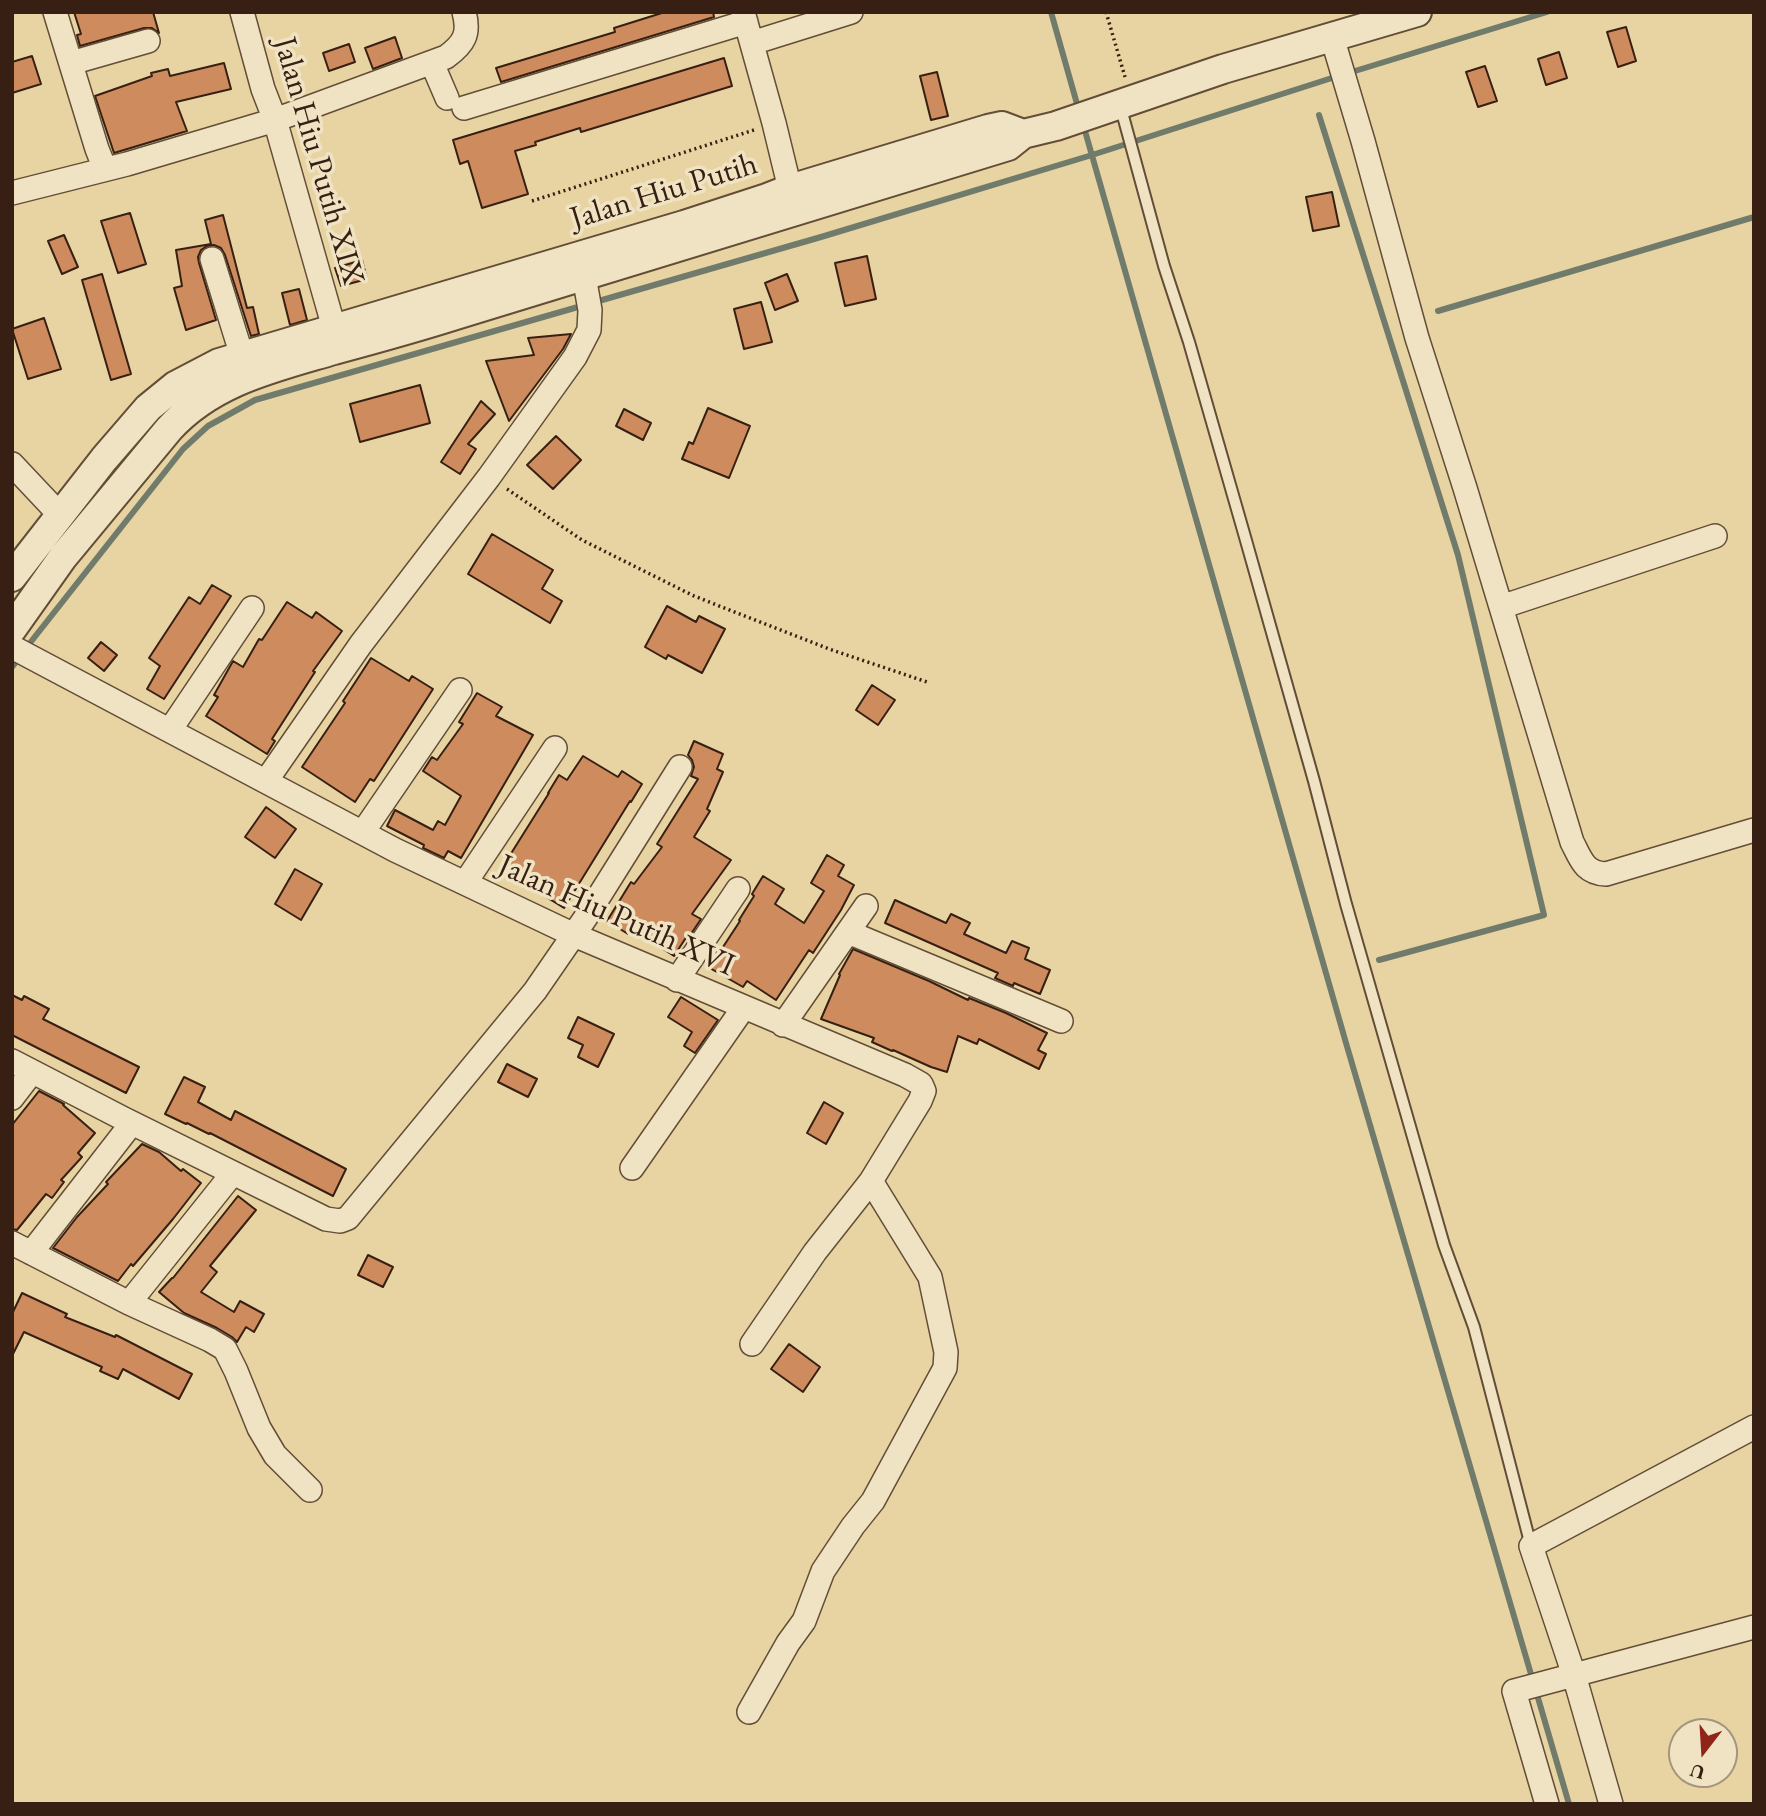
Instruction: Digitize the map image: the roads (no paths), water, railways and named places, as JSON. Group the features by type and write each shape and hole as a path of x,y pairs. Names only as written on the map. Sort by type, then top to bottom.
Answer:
{"street":[{"path":"55,12 105,169"},
{"name":"Jalan Hiu Putih XIX","path":"242,12 334,328"},
{"path":"12,193 127,164 275,120 432,63 458,48 468,26 464,12"},
{"path":"432,63 456,103 747,26 851,12"},
{"name":"Jalan Hiu Putih","path":"12,577 137,420 160,397 219,363 334,328 451,305 790,189 1002,126 1023,134 1061,124 1223,69 1332,37 1373,18 1417,12"},
{"path":"747,26 790,189"},
{"path":"1332,37 1417,338 1572,842 1584,866 1597,874 1606,874 1754,830"},
{"path":"71,64 148,41"},
{"path":"12,629 63,557 183,413 198,401 235,382 451,305 584,276 1009,146 1023,134"},
{"path":"212,259 242,356"},
{"path":"267,781 361,644 489,477 575,357 589,330 590,310 584,276"},
{"path":"12,464 60,515"},
{"path":"1501,607 1715,536"},
{"path":"42,538 63,557"},
{"path":"170,730 252,608"},
{"name":"Jalan Hiu Putih XVI","path":"12,647 465,883 574,935 921,1084 924,1091 920,1101 871,1181 816,1252 752,1344"},
{"path":"363,832 460,690"},
{"path":"465,883 555,748"},
{"path":"12,1098 22,1067 326,1219 341,1221 348,1218 535,991 574,935 680,767"},
{"path":"677,980 738,889"},
{"path":"783,1025 866,906"},
{"path":"848,932 1061,1021"},
{"path":"632,1168 744,1007"},
{"path":"132,1123 19,1251 225,1349 259,1428 275,1455 310,1490"},
{"path":"129,1303 233,1173"},
{"path":"749,1712 788,1643 804,1621 822,1572 873,1501 945,1368 946,1352 930,1277 871,1181"},
{"path":"1611,1804 1531,1546 1754,1427"},
{"path":"1547,1804 1514,1691 1754,1627"}],"lane":[{"path":"1122,103 1164,266 1189,342 1256,575 1346,904 1444,1245 1474,1327 1531,1546"}],"waterway":[{"path":"1051,12 1079,111"},
{"path":"1355,71 1547,12"},
{"path":"26,648 183,449 208,426 255,400 821,237 1092,155 1335,77"},
{"path":"1319,115 1458,555 1544,915 1379,960"},
{"path":"1083,124 1346,1043 1533,1681"},
{"path":"1438,311 1754,217"},
{"path":"12,667 20,657"},
{"path":"1536,1691 1569,1804"}]}
